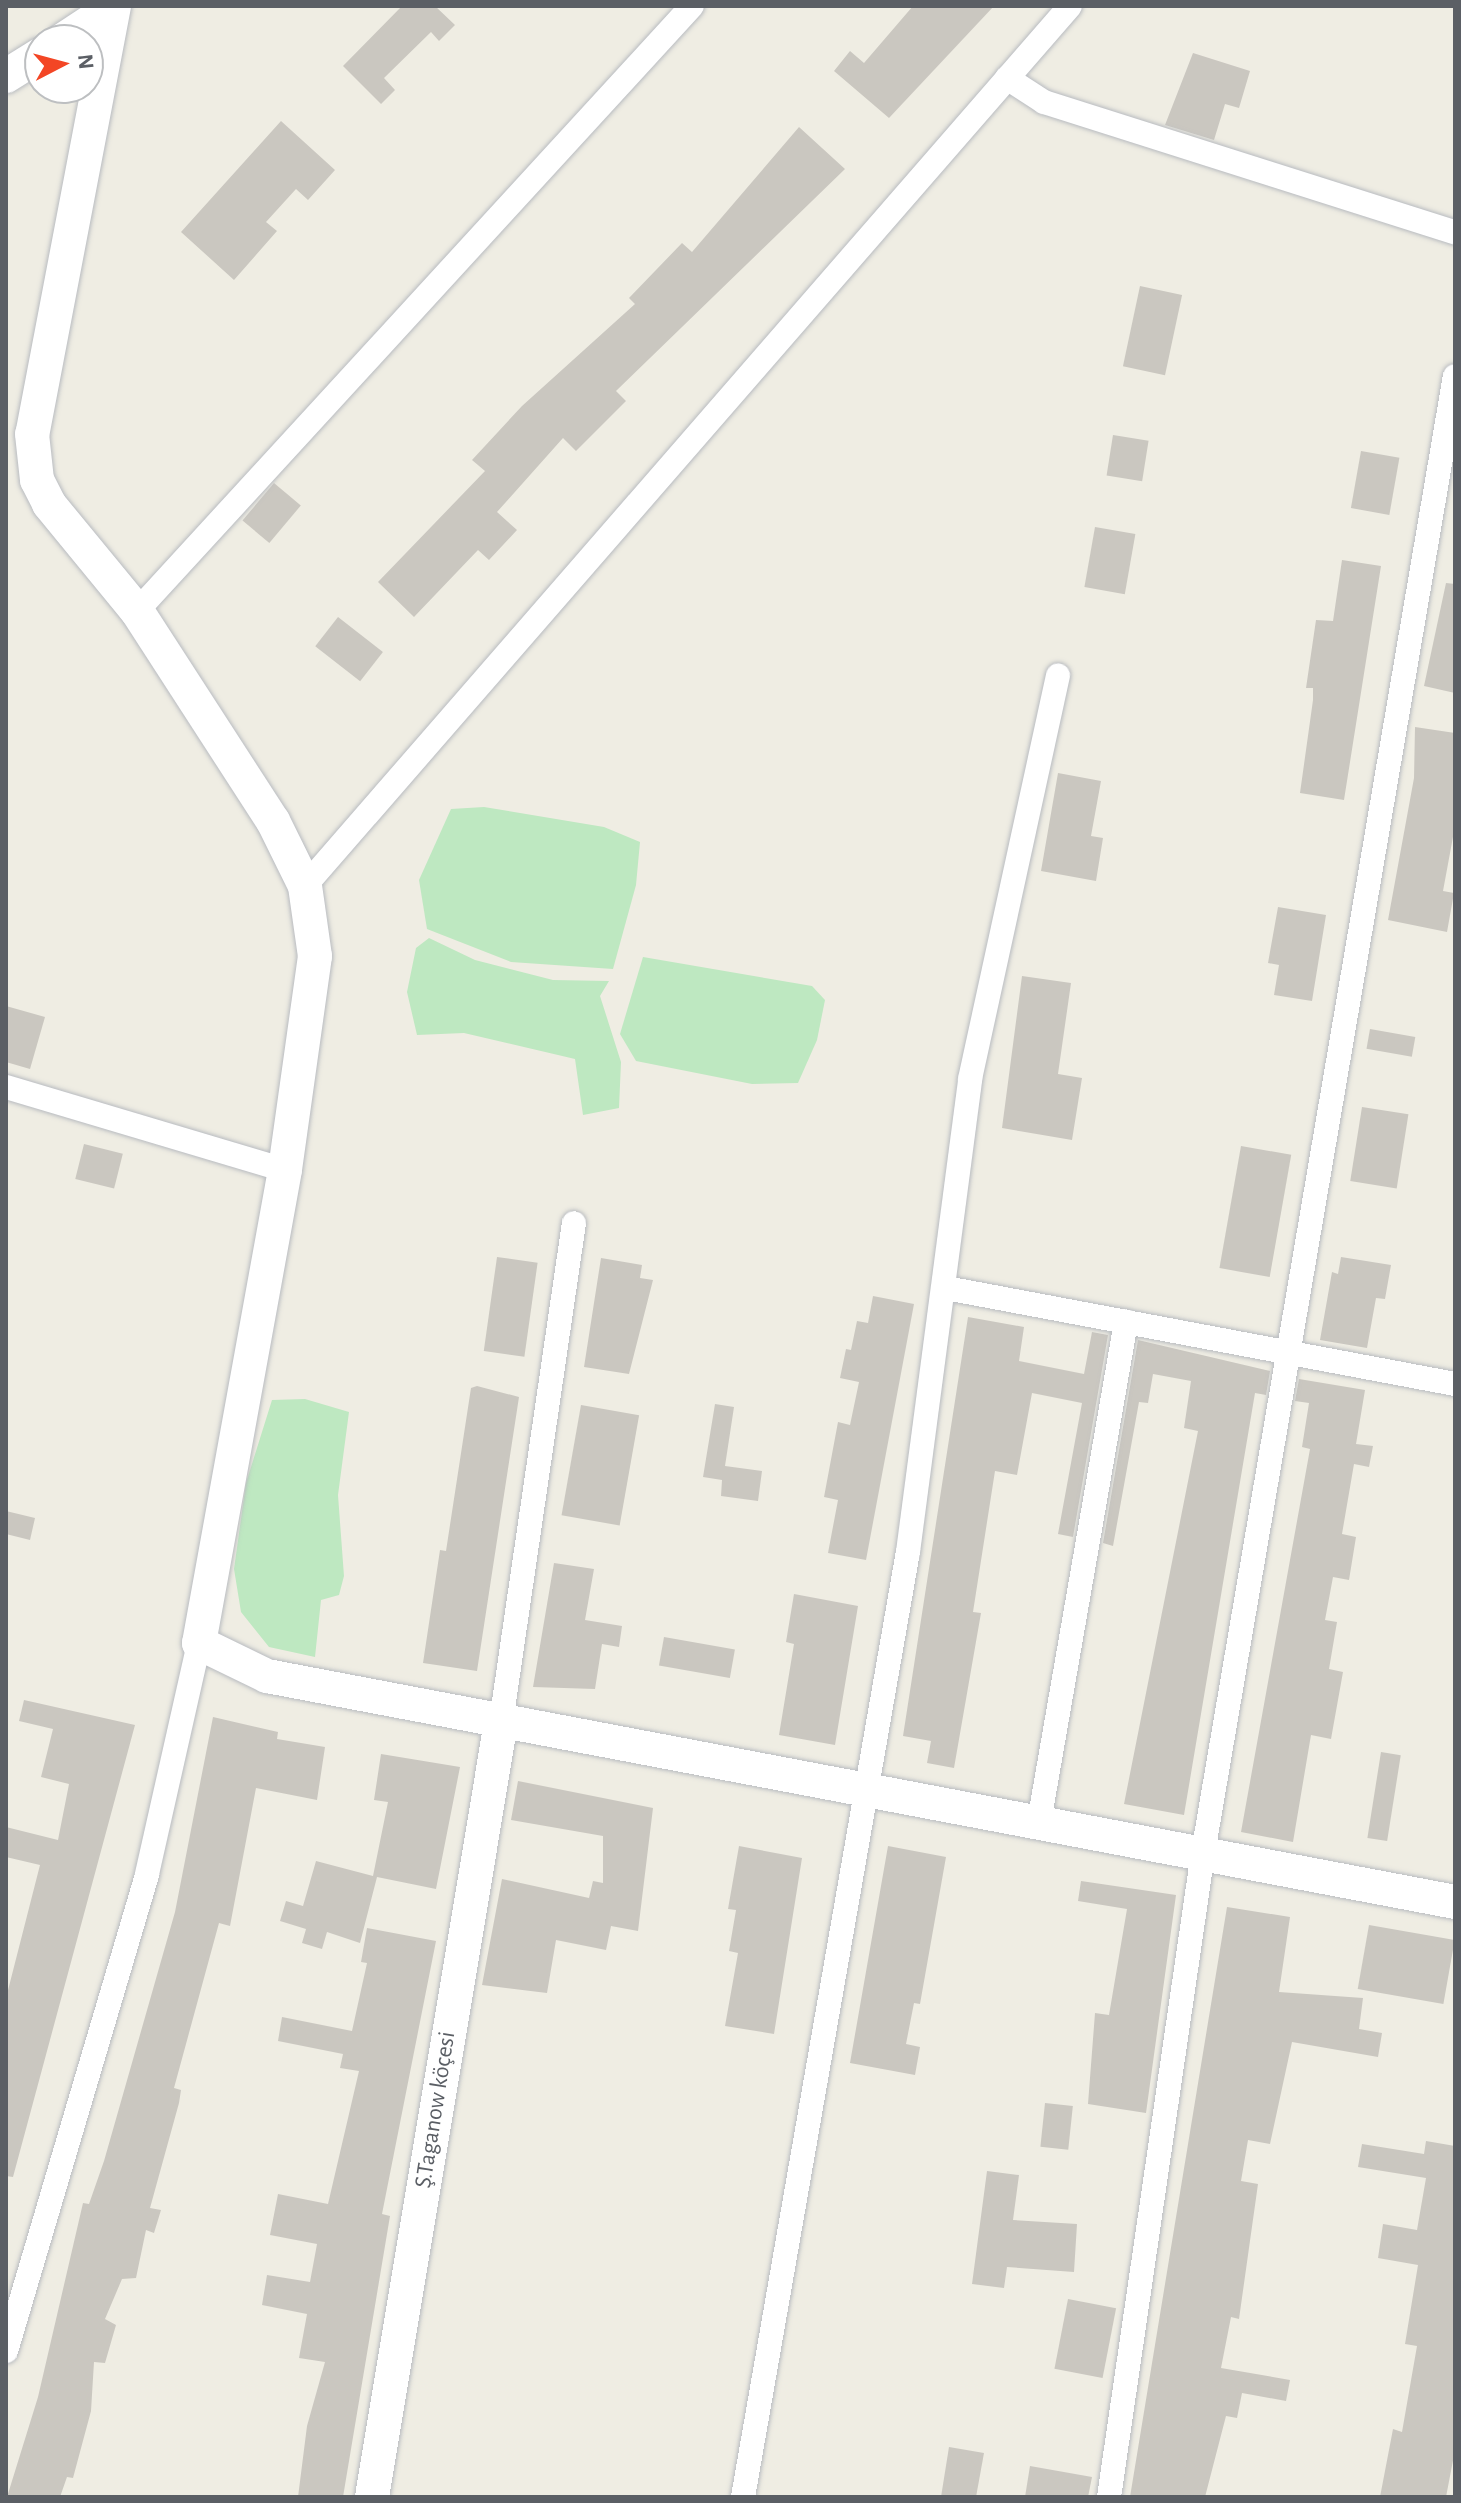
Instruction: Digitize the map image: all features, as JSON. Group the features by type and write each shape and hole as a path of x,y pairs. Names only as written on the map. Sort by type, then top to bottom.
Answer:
{"street":[{"path":"137,611 692,6"},
{"path":"305,886 1070,6"},
{"path":"6,2351 147,1874 199,1643 285,1170 315,956 305,886 273,821 137,611 49,504 37,480 32,434 113,7"},
{"path":"87,24 113,7"},
{"path":"1007,78 1044,102 1455,232"},
{"path":"1109,2497 1203,1853 1293,1354 1455,376"},
{"path":"743,2497 866,1790 946,1288 970,1079 1058,675"},
{"path":"6,1087 285,1170"},
{"path":"501,1722 574,1223"},
{"path":"946,1288 1455,1384"},
{"path":"1039,1822 1126,1322"},
{"path":"199,1643 267,1676 1455,1902"},
{"name":"Ş.Taganow köçesi","path":"372,2497 501,1722"}],"green space":[{"path":"484,807 604,827 640,842 636,885 613,969 511,962 427,929 419,880 451,809"},
{"path":"429,938 475,960 553,980 609,981 600,996 621,1062 619,1108 583,1115 575,1059 464,1033 417,1035 407,992 416,948"},
{"path":"643,957 812,986 825,1000 817,1040 798,1083 752,1084 636,1061 620,1034"},
{"path":"305,1399 349,1412 338,1495 344,1576 339,1595 321,1600 315,1657 269,1647 241,1612 234,1569 246,1483 272,1400"}],"building":[{"path":"402,6 435,6 455,25 439,41 431,32 384,78 395,90 381,104 343,66"},
{"path":"913,6 994,6 889,118 834,71 850,51 864,63"},
{"path":"1193,53 1250,71 1239,108 1225,104 1214,140 1165,125"},
{"path":"281,121 335,170 308,200 296,189 266,222 277,231 234,280 181,232"},
{"path":"799,127 845,169 616,391 626,401 576,451 563,438 497,512 517,530 489,560 478,550 414,617 378,582 485,471 472,460 522,406 635,304 629,298 682,243 692,252"},
{"path":"1140,286 1182,295 1165,375 1123,366"},
{"path":"1113,435 1149,441 1142,481 1107,475"},
{"path":"1361,451 1399,458 1389,515 1351,508"},
{"path":"274,483 301,505 269,543 243,521"},
{"path":"1095,527 1135,534 1125,594 1084,587"},
{"path":"1342,560 1381,566 1344,800 1300,793 1313,700 1313,688 1306,688 1316,620 1333,621"},
{"path":"1446,583 1455,584 1455,693 1424,686"},
{"path":"338,617 383,652 360,681 315,646"},
{"path":"1415,727 1455,733 1455,826 1443,891 1454,893 1447,932 1388,920 1414,778"},
{"path":"1058,773 1101,781 1091,836 1103,838 1096,881 1041,871"},
{"path":"1278,907 1326,915 1312,1001 1274,995 1279,965 1268,963"},
{"path":"1022,976 1071,983 1058,1074 1082,1078 1072,1140 1002,1128"},
{"path":"6,1006 45,1017 30,1069 6,1062"},
{"path":"1370,1029 1415,1037 1412,1057 1367,1049"},
{"path":"1362,1107 1408,1114 1397,1188 1350,1181"},
{"path":"84,1144 123,1154 114,1189 75,1179"},
{"path":"1241,1146 1291,1155 1270,1277 1219,1268"},
{"path":"497,1257 538,1263 524,1357 484,1351"},
{"path":"1341,1257 1391,1265 1385,1299 1376,1298 1367,1348 1320,1340 1332,1272 1338,1274"},
{"path":"601,1258 642,1265 640,1278 653,1280 629,1374 584,1367"},
{"path":"873,1296 914,1304 866,1560 828,1553 838,1500 824,1497 838,1422 850,1425 859,1382 840,1378 846,1349 851,1350 857,1321 868,1323"},
{"path":"968,1317 1024,1327 1019,1361 1084,1374 1092,1332 1108,1335 1073,1537 1058,1534 1082,1403 1032,1393 1017,1475 995,1471 973,1612 981,1613 954,1768 927,1763 931,1741 903,1736"},
{"path":"1138,1340 1270,1371 1266,1395 1255,1393 1184,1815 1124,1804 1198,1431 1184,1428 1191,1381 1153,1374 1148,1403 1139,1402 1113,1546 1103,1543"},
{"path":"1299,1379 1365,1390 1356,1444 1373,1446 1369,1467 1354,1464 1342,1534 1356,1537 1349,1580 1333,1577 1325,1620 1337,1622 1329,1669 1343,1672 1331,1739 1311,1735 1293,1842 1241,1832 1310,1449 1302,1447 1309,1403 1295,1401"},
{"path":"477,1386 519,1397 477,1671 423,1663 440,1550 446,1551 471,1388"},
{"path":"715,1404 734,1407 725,1466 762,1471 758,1501 721,1496 722,1480 703,1477"},
{"path":"581,1405 639,1415 620,1526 562,1515"},
{"path":"6,1511 35,1518 30,1540 6,1534"},
{"path":"554,1563 594,1569 585,1620 622,1626 619,1647 602,1644 595,1689 533,1687"},
{"path":"794,1594 858,1606 835,1745 779,1735 794,1644 786,1642"},
{"path":"664,1637 735,1650 730,1678 659,1666"},
{"path":"24,1700 135,1725 13,2177 6,2176 6,1998 40,1865 6,1857 6,1827 58,1840 69,1784 41,1777 53,1729 19,1721"},
{"path":"213,1717 278,1732 277,1739 325,1747 317,1800 256,1788 230,1926 219,1923 174,2088 181,2090 179,2103 150,2208 161,2210 154,2233 146,2230 136,2278 122,2279 105,2319 116,2325 105,2363 94,2362 91,2411 73,2478 67,2477 60,2497 7,2497 38,2397 83,2203 89,2204 104,2161 175,1912"},
{"path":"1381,1752 1401,1755 1387,1841 1367,1838"},
{"path":"381,1754 460,1767 436,1889 377,1877 360,1943 327,1932 322,1949 302,1943 306,1929 280,1921 286,1901 303,1906 316,1861 373,1876 388,1802 374,1800"},
{"path":"518,1781 653,1808 638,1931 611,1926 606,1950 556,1940 547,1993 482,1985 502,1879 589,1898 593,1881 603,1883 603,1836 511,1820"},
{"path":"739,1846 802,1858 774,2034 725,2026 738,1953 729,1951 736,1910 728,1909"},
{"path":"888,1846 946,1857 920,2004 914,2003 906,2044 920,2047 915,2075 850,2063"},
{"path":"1081,1881 1176,1895 1146,2113 1088,2104 1095,2013 1109,2015 1127,1909 1078,1901"},
{"path":"1227,1907 1290,1917 1279,1992 1363,1998 1359,2029 1382,2033 1378,2057 1292,2042 1270,2144 1248,2140 1241,2181 1258,2184 1239,2319 1231,2317 1221,2368 1290,2380 1286,2401 1242,2393 1237,2418 1226,2416 1205,2497 1130,2497"},
{"path":"1369,1925 1455,1940 1443,2004 1358,1989"},
{"path":"367,1928 436,1941 382,2214 390,2216 343,2497 298,2497 307,2426 325,2362 299,2358 307,2314 262,2305 267,2275 310,2282 317,2244 270,2235 278,2194 328,2204 359,2071 340,2068 343,2054 278,2041 282,2017 352,2031 367,1963 361,1962"},
{"path":"1045,2103 1073,2106 1068,2150 1040,2147"},
{"path":"1426,2141 1455,2146 1455,2450 1446,2497 1380,2497 1393,2429 1402,2432 1417,2346 1405,2344 1418,2265 1378,2258 1383,2224 1417,2230 1426,2178 1358,2167 1362,2144 1424,2154"},
{"path":"987,2171 1019,2175 1013,2220 1077,2224 1074,2272 1007,2267 1004,2288 972,2284"},
{"path":"1068,2299 1116,2308 1103,2378 1054,2369"},
{"path":"949,2447 984,2453 976,2497 941,2497"},
{"path":"1030,2466 1092,2477 1088,2497 1025,2497"}]}
